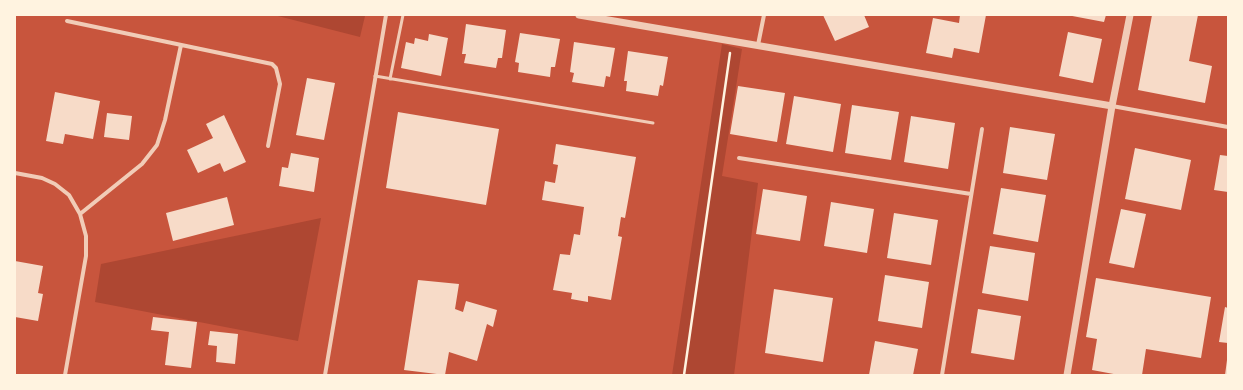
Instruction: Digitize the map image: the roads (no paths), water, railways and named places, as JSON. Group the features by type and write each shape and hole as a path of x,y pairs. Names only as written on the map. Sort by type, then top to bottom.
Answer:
{"street":[{"path":"325,375 386,15"},
{"path":"579,15 1228,127"},
{"path":"758,45 764,15"},
{"path":"1067,375 1112,106 1130,15"},
{"path":"67,21 272,64 276,68 280,84 268,146"},
{"path":"80,214 142,164 157,145 165,120 181,45"},
{"path":"942,375 982,129"},
{"path":"739,158 971,194"},
{"path":"15,173 42,178 55,184 69,195 80,214 86,236 86,256 64,375"}],"lane":[{"path":"390,80 403,15"},
{"path":"376,76 390,80 653,124"}]}
